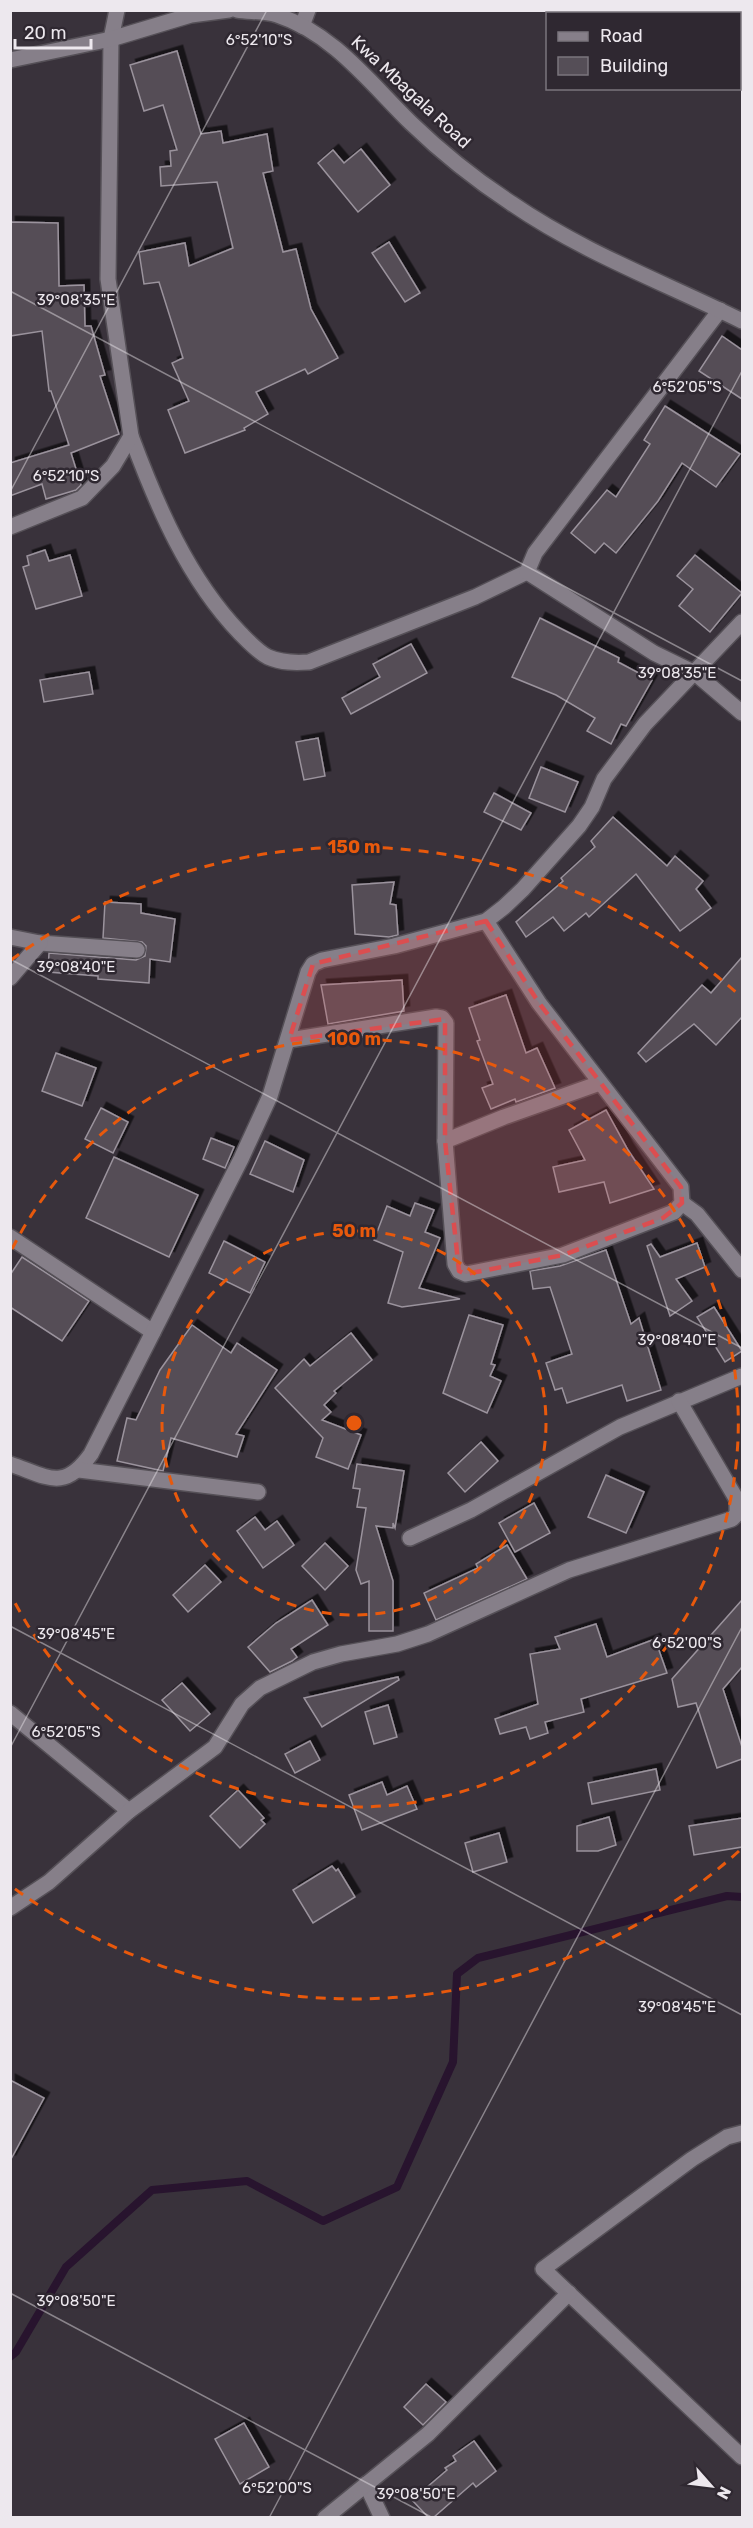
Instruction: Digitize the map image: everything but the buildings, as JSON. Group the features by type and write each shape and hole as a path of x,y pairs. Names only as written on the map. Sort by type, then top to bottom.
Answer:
{"street":[{"path":"117,10 111,39 108,279 131,436 149,485 197,576 221,613 267,657 291,664 309,662 475,597 527,572 542,544 720,310"},
{"path":"10,60 111,39 191,15 230,10"},
{"name":"Kwa Mbagala Road","path":"237,10 276,14 302,26 334,47 360,70 412,124 465,169 546,226 742,321"},
{"path":"302,26 308,10"},
{"path":"10,527 82,498 113,466 131,436"},
{"path":"527,572 654,653 695,673 742,713"},
{"path":"10,1464 57,1479 79,1470 91,1454 241,1159 270,1096 308,972 313,964 322,960 394,946 486,921 524,889 565,843 592,807 604,779 645,724 742,622"},
{"path":"289,1040 436,1017 442,1018 448,1028 445,1142 455,1264 459,1271 466,1274 563,1255 674,1212 682,1203 681,1186 539,1003 486,921"},
{"path":"10,937 40,943 137,950"},
{"path":"10,978 40,943"},
{"path":"445,1142 504,1117 549,1103 600,1083"},
{"path":"682,1203 697,1214 742,1270"},
{"path":"10,1237 153,1332"},
{"path":"410,1538 471,1510 620,1427 742,1376"},
{"path":"10,1908 49,1882 129,1811 215,1747 250,1695 260,1688 289,1673 341,1654 397,1644 429,1634 569,1570 732,1519 739,1509 736,1500 679,1401"},
{"path":"79,1470 258,1492"},
{"path":"10,1713 129,1811"},
{"path":"742,2133 727,2137 692,2159 543,2269 742,2457"},
{"path":"325,2517 428,2434 569,2293"},
{"path":"366,2484 382,2517"}],"highlighted area":[{"path":"486,921 539,1003 681,1187 682,1203 663,1218 563,1255 466,1274 459,1271 445,1141 445,1019 289,1040 313,964"}],"waterway":[{"path":"10,2357 16,2352 66,2267 152,2190 247,2181 323,2221 397,2187 453,2062 457,1974 478,1958 727,1896 742,1897"}]}
